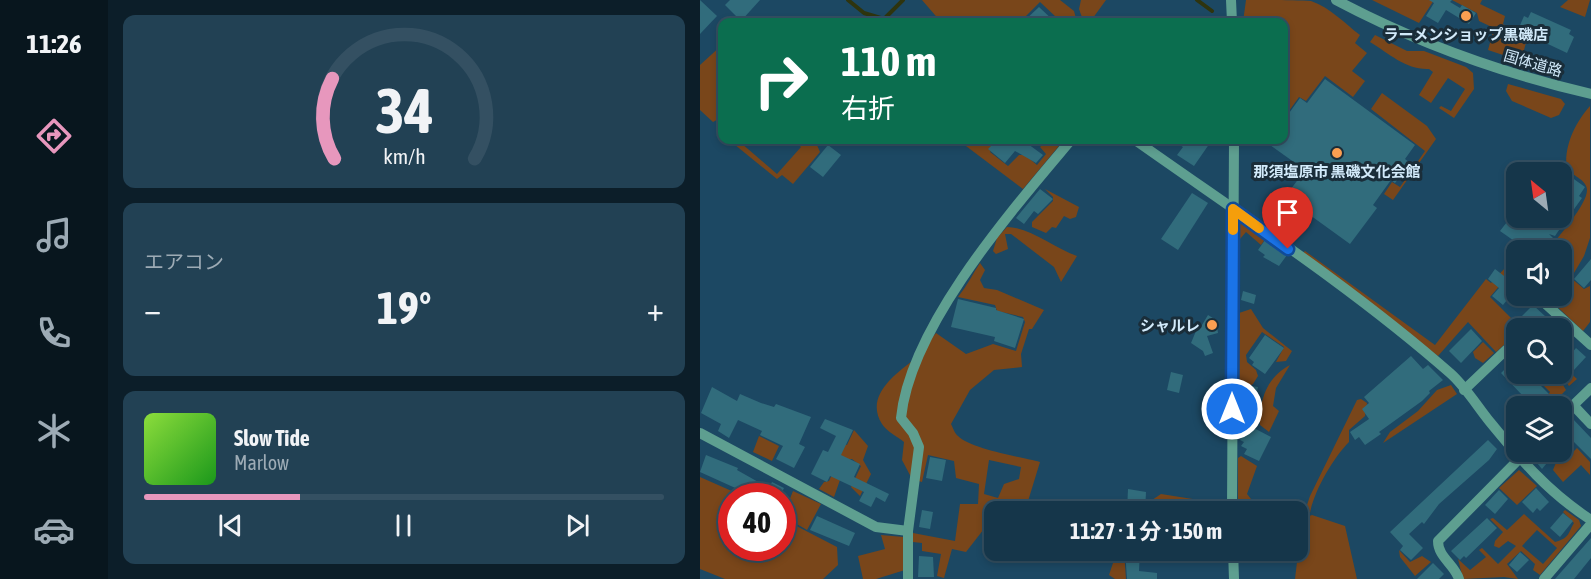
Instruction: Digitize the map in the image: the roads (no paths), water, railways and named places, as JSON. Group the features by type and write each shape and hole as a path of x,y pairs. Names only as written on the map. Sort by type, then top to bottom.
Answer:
{"street":[{"path":"1231,0 1232,18"},
{"name":"国体道路","path":"1336,0 1397,31 1462,57 1513,75 1591,94"},
{"path":"908,579 908,531 919,447 913,433 901,418 903,397 933,325 975,262 1068,144"},
{"path":"1141,144 1233,209 1426,352 1506,436"},
{"path":"1232,501 1234,144"},
{"path":"1548,306 1591,345"},
{"path":"1464,390 1506,350"},
{"path":"1591,388 1573,405 1591,424"},
{"path":"701,435 876,527 908,531"},
{"path":"1459,579 1456,570 1440,552 1438,541 1516,462"},
{"path":"1529,462 1560,500 1591,522 1544,579"},
{"path":"1233,561 1234,579"}],"waterway":[{"path":"848,0 864,13 881,18"},
{"path":"885,18 903,0"},
{"path":"1197,0 1212,11"}],"place":[{"name":"ラーメンショップ黒磯店","path":"1466,16"},
{"name":"那須塩原市 黒磯文化会館","path":"1337,153"},
{"name":"シャルレ","path":"1212,325"}]}
